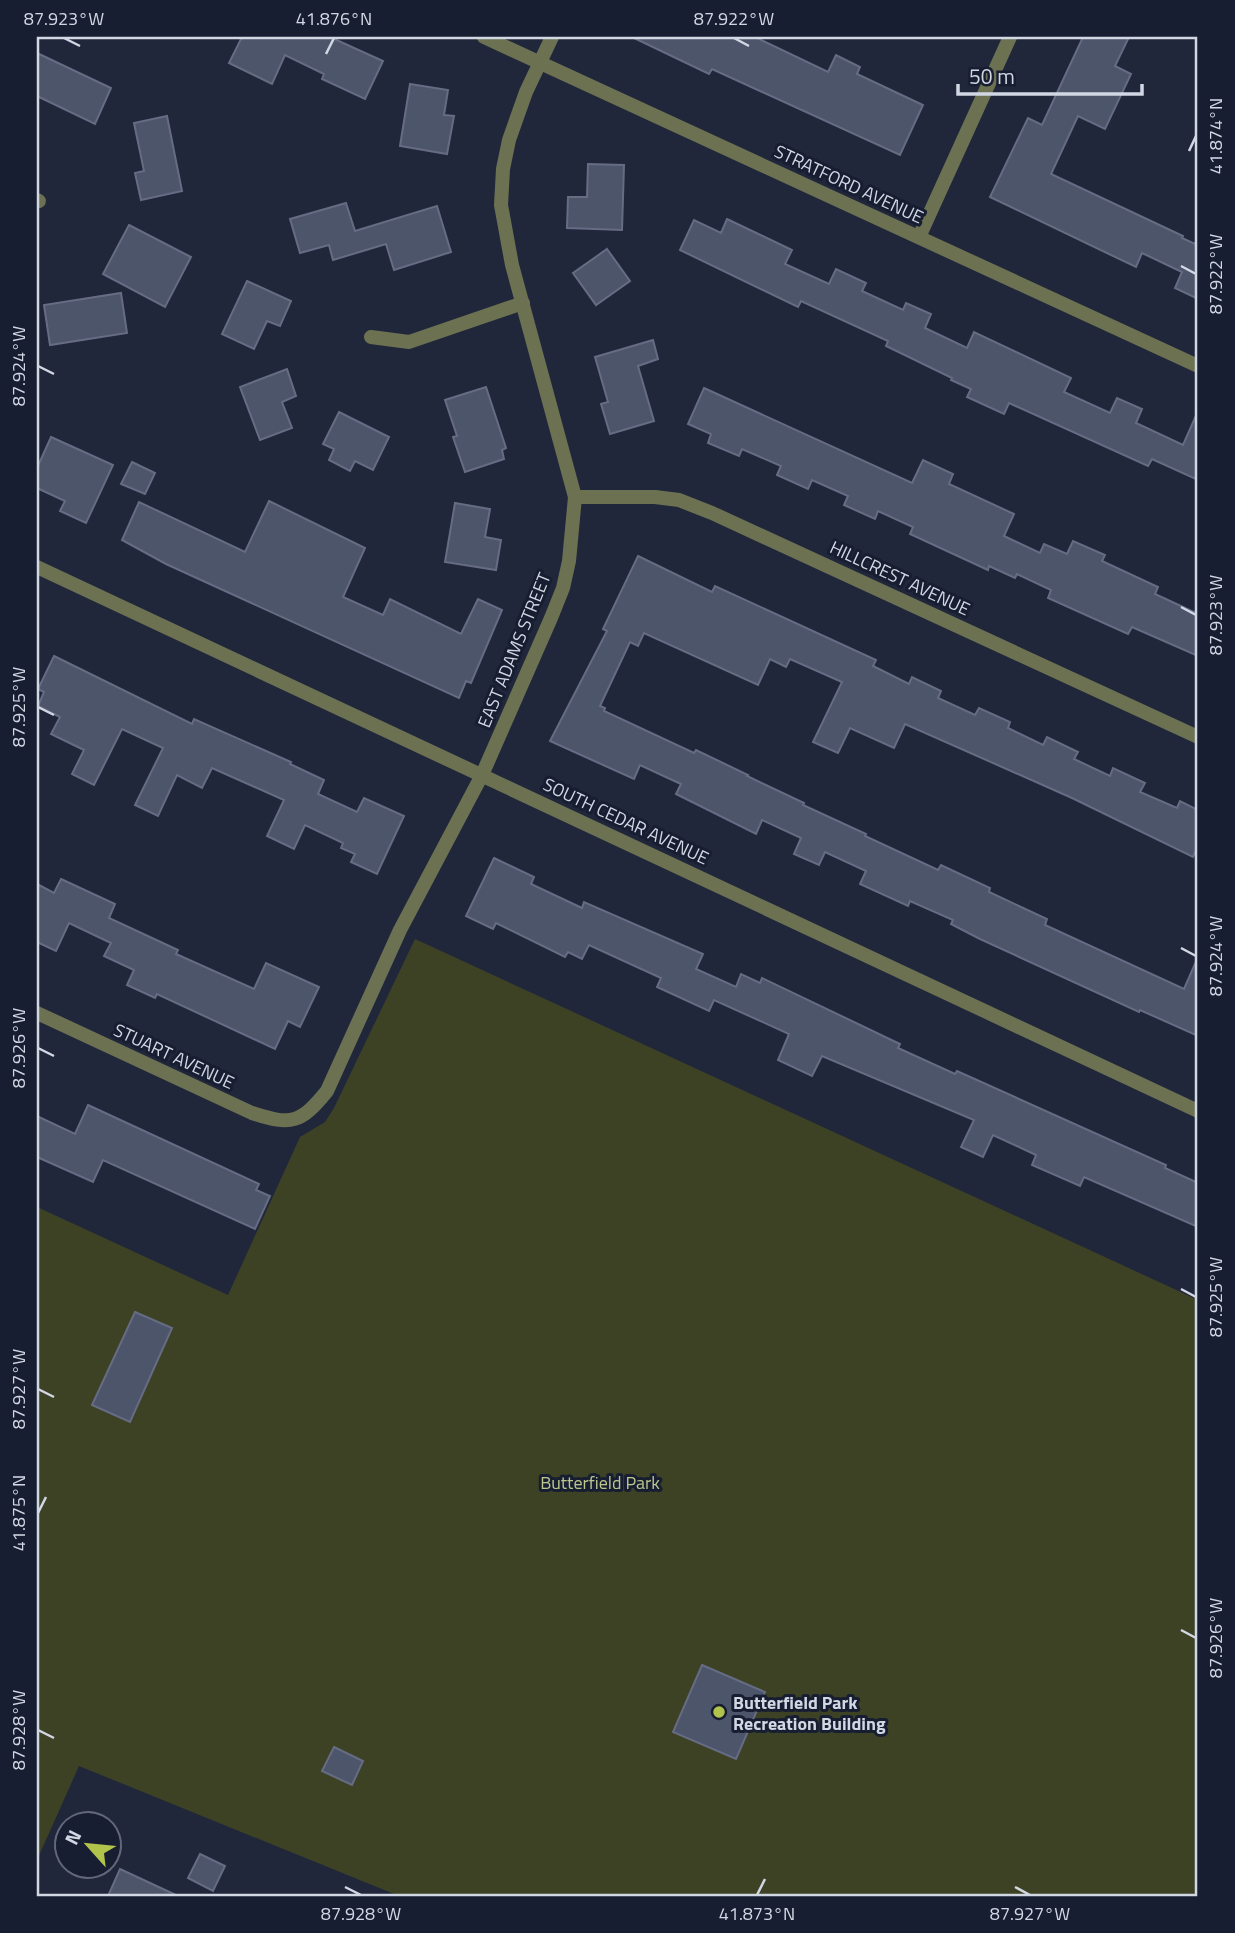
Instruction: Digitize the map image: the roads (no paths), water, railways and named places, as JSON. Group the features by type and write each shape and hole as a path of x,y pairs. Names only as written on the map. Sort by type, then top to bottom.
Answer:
{"street":[{"name":"STRATFORD AVENUE","path":"484,37 1198,366"},
{"name":"EAST ADAMS STREET","path":"298,1119 312,1110 327,1091 400,930 482,775 563,588 572,539 575,497 523,303 503,224 501,205 503,169 517,117 552,37"},
{"path":"919,237 1010,37"},
{"path":"371,337 409,342 523,303"},
{"name":"HILLCREST AVENUE","path":"575,497 655,496 679,500 1198,737"},
{"name":"SOUTH CEDAR AVENUE","path":"37,567 1198,1111"},
{"name":"STUART AVENUE","path":"37,1013 252,1113 282,1121 298,1119"}],"place":[{"name":"Butterfield Park Recreation Building","path":"719,1712"}],"park label":[{"name":"Butterfield Park","path":"600,1482"}]}
